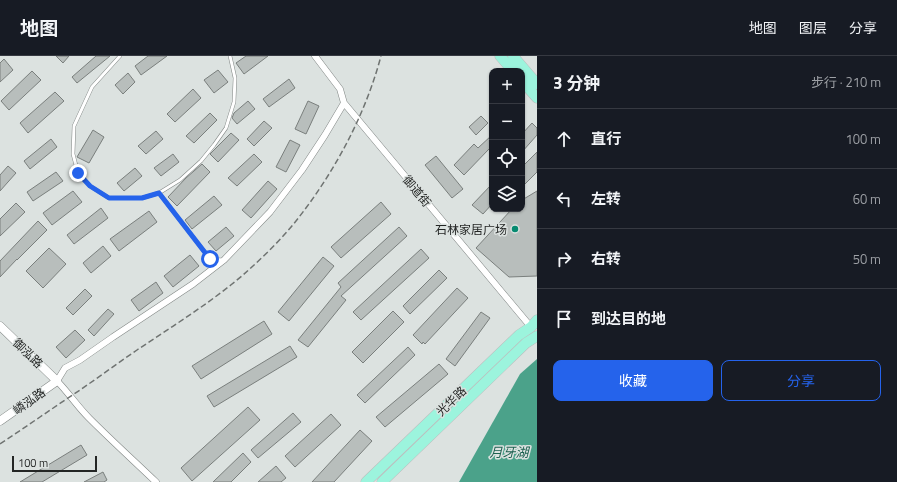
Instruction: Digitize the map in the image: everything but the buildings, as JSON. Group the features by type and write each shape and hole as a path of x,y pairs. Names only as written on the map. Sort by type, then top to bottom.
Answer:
{"main road":[{"path":"500,56 510,68"},
{"path":"513,56 537,84"},
{"path":"525,84 537,98"},
{"name":"光华路","path":"366,482 519,335 535,327"},
{"name":"光华路","path":"382,482 526,343 537,336"}],"street":[{"name":"御道街","path":"315,56 340,89 344,103 535,327"},
{"path":"156,482 78,406 57,381 65,368 80,360 193,284 224,260 270,212 298,176 344,103"},
{"name":"御泓路","path":"0,326 57,381"},
{"name":"嶙泓路","path":"0,421 57,381"}],"lane":[{"path":"120,56 92,88 74,126 73,154 78,173 90,186 109,198 142,198 159,193 180,180 201,161 226,128 234,102 235,78 230,56"},
{"path":"159,193 210,259 224,260"}],"water":[{"name":"月牙湖","path":"537,359 537,482 459,482 520,374"}],"railway":[{"path":"0,444 204,305 243,275 284,236 310,203 347,143 366,100 381,56"}],"place":[{"name":"石林家居广场","path":"515,229"}],"route":[{"path":"78,173 90,186 109,198 142,198 159,193 210,259"}]}
